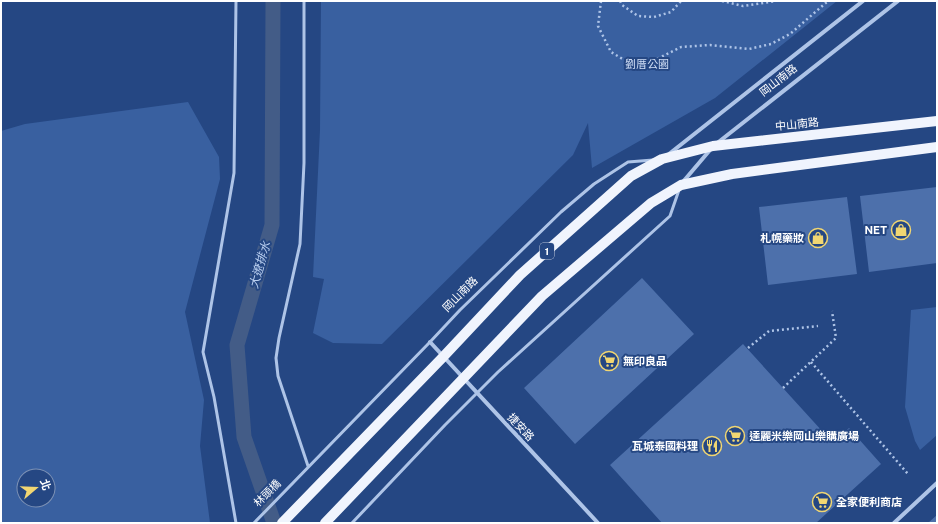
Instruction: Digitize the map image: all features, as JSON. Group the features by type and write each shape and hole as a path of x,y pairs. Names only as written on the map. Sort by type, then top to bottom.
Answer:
{"main road":[{"name":"中山南路","path":"662,159 713,146 937,121"},
{"path":"681,185 732,174 937,147"},
{"name":"岡山南路","path":"282,523 444,356 520,275 631,176 662,159"},
{"name":"岡山南路","path":"325,523 542,296 651,204 681,185"}],"street":[{"name":"岡山南路","path":"662,159 863,1"},
{"name":"岡山南路","path":"681,185 713,146 898,1"},
{"name":"捷安路","path":"430,342 598,523"},
{"path":"894,523 937,483"}],"lane":[{"path":"236,1 234,173 203,352 214,396 236,523"},
{"path":"304,1 304,163 300,244 276,358 278,376 308,466"},
{"name":"岡山南路","path":"297,480 308,466 460,310 561,212 594,184 628,162 662,159"},
{"name":"岡山南路","path":"352,523 477,392 670,216 681,185"},
{"name":"林頭橋","path":"254,523 297,480"}],"path":[{"path":"601,1 598,26 610,52 631,64 651,62 680,47 710,44 749,49 771,44 790,34 828,1"},
{"path":"620,1 622,5 638,16 654,17 671,12 681,1"},
{"path":"722,1 743,6 776,1"},
{"path":"820,1 823,5"},
{"path":"783,388 836,338 832,311"},
{"path":"748,348 769,331 818,326"},
{"path":"811,362 908,474"}],"green space":[{"name":"劉厝公園","path":"321,1 837,1 715,98 592,168 588,123 573,155 382,344 333,343 313,333 324,279 313,277 320,130"},
{"path":"188,102 219,157 220,179 185,312 204,400 200,446 210,523 1,523 1,131 25,124"},
{"path":"937,307 937,435 920,450 915,441 905,407 911,310"}],"building":[{"name":"NET","path":"937,187 937,263 869,272 860,196"},
{"path":"847,197 857,274 768,285 759,207"},
{"name":"無印良品","path":"642,278 694,334 575,444 524,388"},
{"name":"達麗米樂岡山樂購廣場","path":"743,344 833,443 849,428 881,464 816,523 662,523 610,465"},
{"path":"937,515 937,523 928,523"}],"waterway":[{"name":"大遼排水","path":"273,1 272,225 237,345 244,437 274,523"}],"place":[{"name":"NET","path":"901,230"},
{"name":"札幌藥妝","path":"818,238"},
{"name":"無印良品","path":"609,361"},
{"name":"達麗米樂岡山樂購廣場","path":"735,436"},
{"name":"瓦城泰國料理","path":"712,446"},
{"name":"全家便利商店","path":"822,502"}]}
